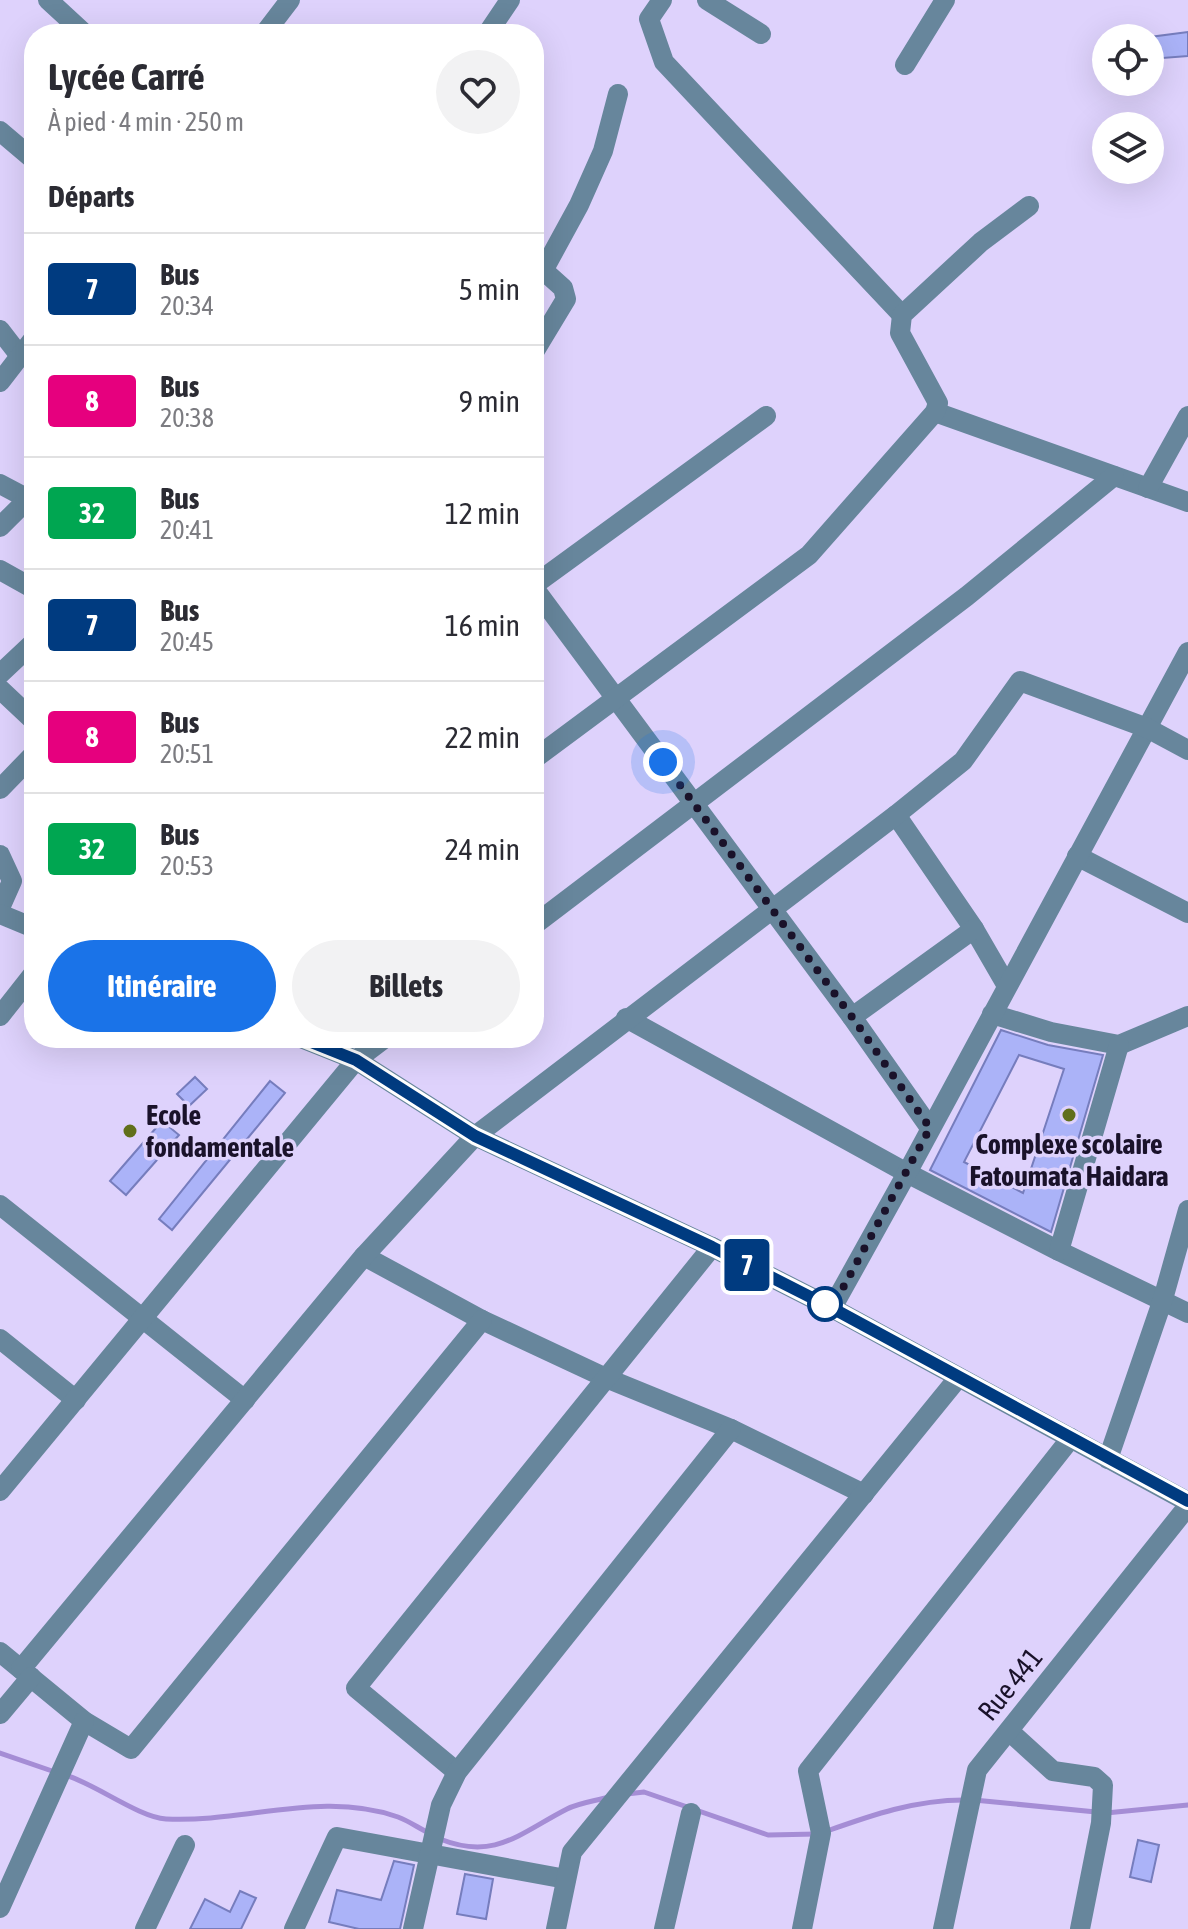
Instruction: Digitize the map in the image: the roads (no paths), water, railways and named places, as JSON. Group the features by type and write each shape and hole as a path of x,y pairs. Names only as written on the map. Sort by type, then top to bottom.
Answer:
{"street":[{"path":"48,0 74,24"},
{"path":"272,24 290,0"},
{"path":"494,24 510,0"},
{"path":"662,0 649,19 664,62 902,315"},
{"path":"707,0 761,34"},
{"path":"905,65 945,0"},
{"path":"544,258 579,205 603,151 618,94"},
{"path":"0,131 24,151"},
{"path":"544,752 809,555 935,412 938,403 900,333 902,315 981,242 1029,206"},
{"path":"544,271 563,288 566,299 544,335"},
{"path":"0,330 24,346"},
{"path":"0,382 24,354"},
{"path":"935,412 1188,502"},
{"path":"544,580 766,416"},
{"path":"1148,488 1188,416"},
{"path":"544,917 967,596 1114,476"},
{"path":"0,484 24,497"},
{"path":"0,527 24,507"},
{"path":"0,570 24,583"},
{"path":"544,601 852,1017 930,1128"},
{"path":"0,674 24,651"},
{"path":"832,1308 1188,652"},
{"path":"0,1714 26,1673 245,1400 364,1256 475,1136 963,761 1020,681 1147,728 1188,750"},
{"path":"0,689 24,712"},
{"path":"0,789 24,764"},
{"path":"896,815 974,929 1007,986"},
{"path":"0,855 12,881 0,908"},
{"path":"1077,856 1188,913"},
{"path":"0,914 24,922"},
{"path":"852,1017 974,929"},
{"path":"0,1016 24,986"},
{"path":"992,1014 1051,1032 1119,1045 1188,1016"},
{"path":"626,1018 907,1173 1188,1313"},
{"path":"1059,1251 1119,1045"},
{"path":"326,1048 356,1060 475,1136 712,1247 832,1308 1188,1504"},
{"path":"0,1491 356,1060 372,1048"},
{"path":"0,1205 245,1400"},
{"path":"1108,1459 1163,1299 1188,1210"},
{"path":"457,1772 356,1688 712,1247"},
{"path":"364,1256 482,1320 606,1378 731,1429 864,1494"},
{"path":"0,1652 84,1721 131,1749 482,1320"},
{"path":"0,1339 76,1400"},
{"path":"556,1929 572,1852 958,1378"},
{"path":"413,1929 441,1805 457,1772 731,1429"},
{"path":"802,1929 821,1833 808,1771 1071,1438"},
{"name":"Rue 441","path":"943,1929 977,1770 1188,1504"},
{"path":"0,1908 84,1721"},
{"path":"1009,1731 1053,1771 1094,1777 1103,1785 1101,1823 1080,1929"},
{"path":"664,1929 691,1813"},
{"path":"294,1929 337,1837 430,1851 566,1879"},
{"path":"145,1929 185,1845"}],"waterway":[{"path":"0,1753 55,1772"},
{"path":"65,1775 142,1812 166,1819 341,1806 398,1817 431,1834"},
{"path":"627,1794 644,1792 768,1835 817,1834"},
{"path":"440,1839 459,1845 492,1846 521,1835 572,1807 609,1797"},
{"path":"827,1831 911,1806 964,1800"},
{"path":"974,1800 1096,1812"},
{"path":"1106,1813 1188,1805"}],"place":[{"name":"Complexe scolaire Fatoumata Haidara","path":"1069,1115"},
{"name":"Ecole fondamentale","path":"130,1131"}]}
